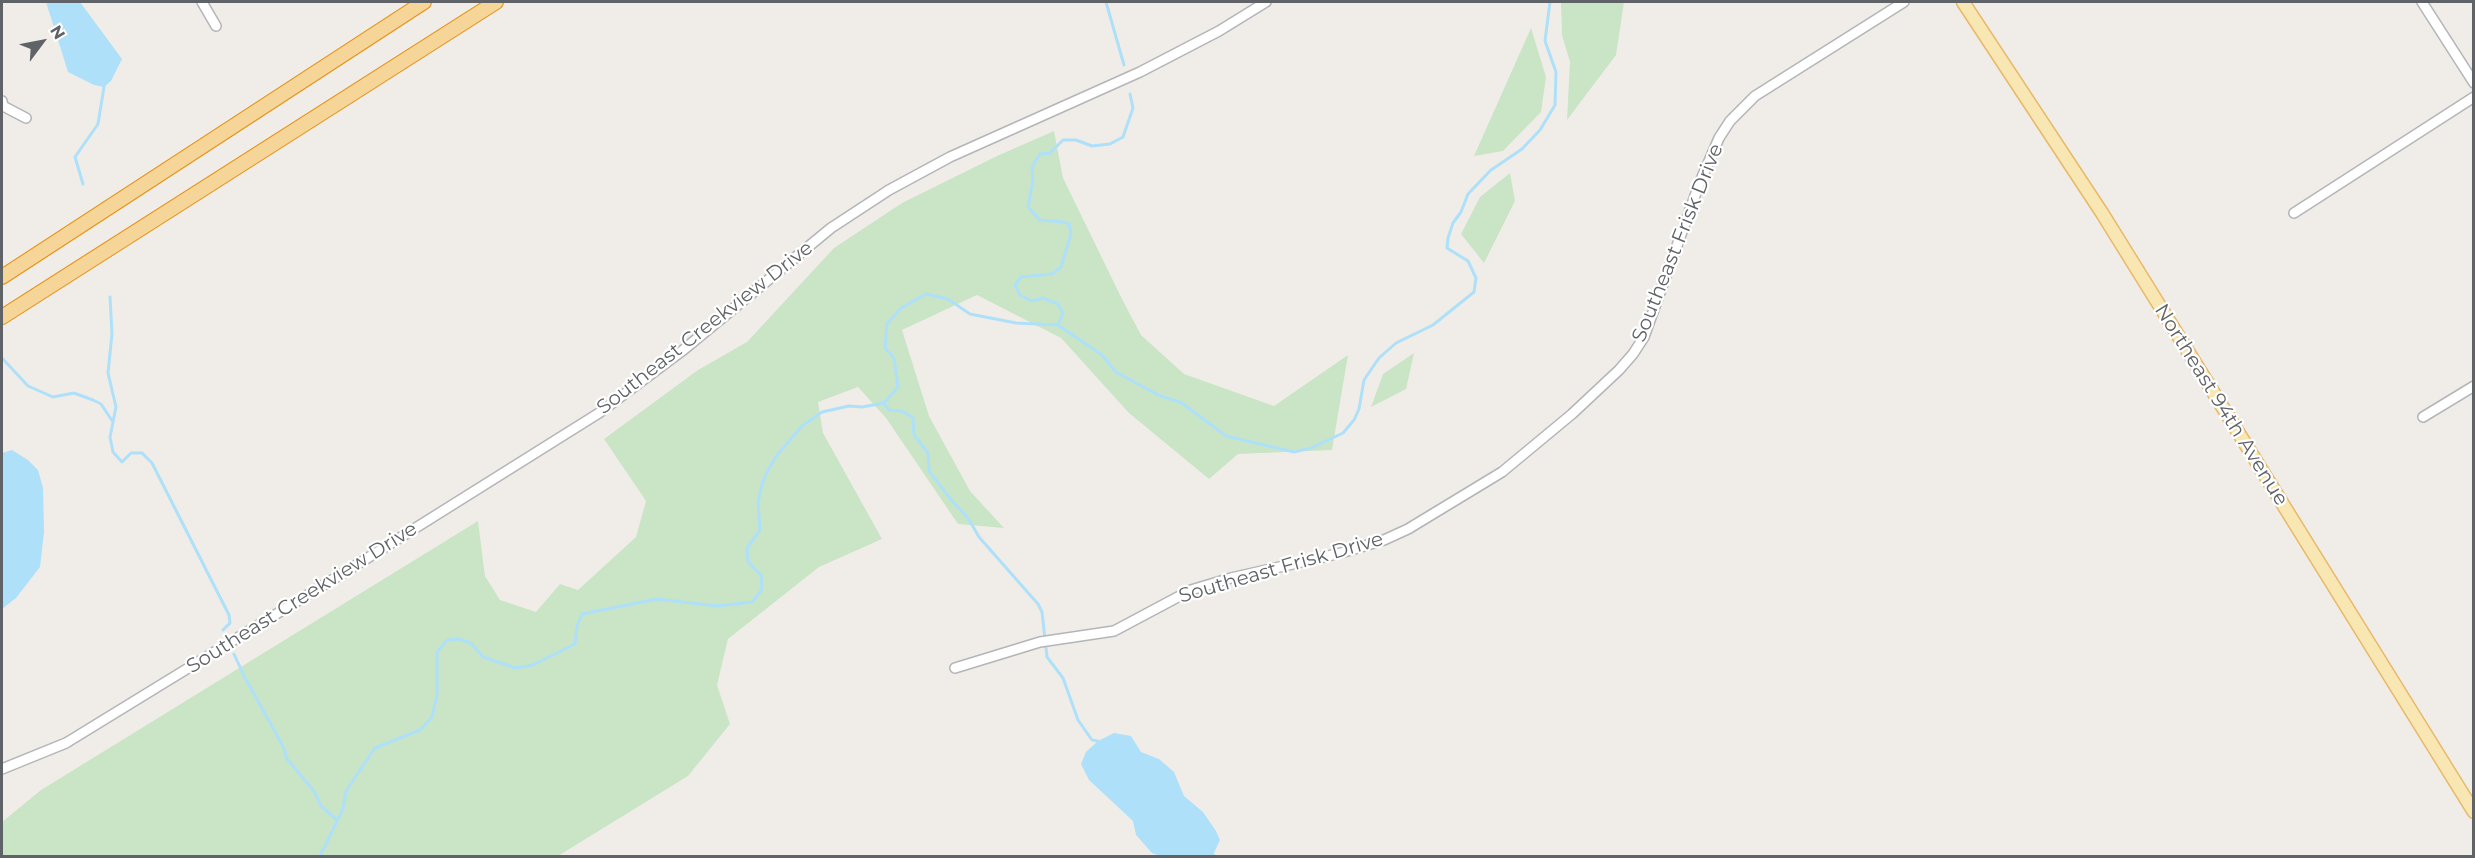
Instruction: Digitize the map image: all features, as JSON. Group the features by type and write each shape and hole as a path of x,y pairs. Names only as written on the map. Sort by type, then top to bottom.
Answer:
{"highway":[{"path":"2,277 424,2"},
{"path":"2,317 496,2"}],"main road":[{"name":"Northeast 94th Avenue","path":"1963,2 2109,223 2474,812"}],"street":[{"path":"202,2 216,26"},
{"name":"Southeast Creekview Drive","path":"2,769 66,743 599,413 682,351 831,228 889,190 950,157 1140,72 1219,31 1266,2"},
{"name":"Southeast Frisk Drive","path":"955,668 1040,642 1114,631 1191,590 1231,578 1341,554 1384,540 1408,529 1502,472 1572,414 1633,354 1644,337 1700,182 1719,138 1730,121 1755,96 1904,2"},
{"path":"2422,2 2474,83"},
{"path":"2294,213 2474,97"},
{"path":"2,101 3,106 26,118"},
{"path":"2423,417 2474,386"}],"green space":[{"path":"1561,2 1624,2 1616,55 1567,120 1570,62 1562,35"},
{"path":"1531,28 1546,77 1541,112 1503,151 1474,156"},
{"path":"1054,131 1063,178 1141,335 1184,374 1274,406 1348,355 1332,450 1238,454 1209,479 1129,413 1061,338 977,295 902,330 929,416 970,491 1004,528 958,524 886,418 858,387 818,402 823,433 882,539 819,567 728,639 717,685 730,724 688,776 558,856 2,856 2,822 41,790 478,521 485,576 500,600 536,612 560,584 578,590 636,537 646,501 604,439 698,370 747,342 834,248 902,203 997,156"},
{"path":"1510,173 1515,201 1484,263 1461,234 1480,197"},
{"path":"1414,353 1406,389 1371,407 1383,374"}],"water":[{"path":"46,2 80,2 122,59 111,81 104,87 94,85 68,72"},
{"path":"12,450 28,460 38,470 43,488 44,532 40,567 16,598 2,609 2,453"},
{"path":"1114,733 1131,736 1141,752 1159,759 1174,772 1184,796 1203,812 1216,831 1220,840 1214,853 1215,856 1160,856 1152,853 1136,835 1133,821 1089,780 1081,764 1086,752 1098,741"}],"waterway":[{"path":"1106,2 1124,65"},
{"path":"320,856 343,809 346,791 375,748 420,730 432,717 437,695 437,652 447,640 458,639 471,643 483,657 516,668 533,665 575,644 577,626 582,614 657,599 717,606 752,602 761,591 762,585 761,575 748,562 747,548 760,530 758,503 768,470 777,455 802,426 822,412 849,406 862,407 884,403 898,387 894,358 885,348 887,324 901,308 926,294 948,299 970,314 1016,323 1058,325 1102,355 1116,372 1158,395 1182,403 1226,436 1294,452 1311,448 1343,433 1354,420 1359,409 1364,380 1379,358 1396,343 1433,325 1474,292 1476,278 1468,261 1447,248 1448,238 1468,194 1491,170 1522,149 1540,130 1555,105 1556,72 1545,41 1550,2"},
{"path":"83,184 75,157 98,124 104,87"},
{"path":"1058,325 1063,313 1058,304 1043,298 1032,301 1020,295 1015,285 1021,277 1052,274 1061,267 1071,234 1069,224 1040,220 1028,207 1033,180 1032,167 1040,154 1050,153 1063,140 1076,140 1092,146 1110,144 1123,137 1133,108 1130,94"},
{"path":"110,297 112,334 108,373 116,407 110,437 113,452 122,462 131,453 142,453 152,463 229,615 230,623 223,630"},
{"path":"2,358 28,386 53,397 74,393 93,400 101,404 113,422"},
{"path":"884,403 889,410 902,411 913,418 914,435 928,453 929,471 968,518 979,537 1038,604 1042,612 1047,657 1063,678 1078,720 1092,740 1098,741"},
{"path":"234,654 283,746 287,759 314,791 321,806 337,820"}]}
